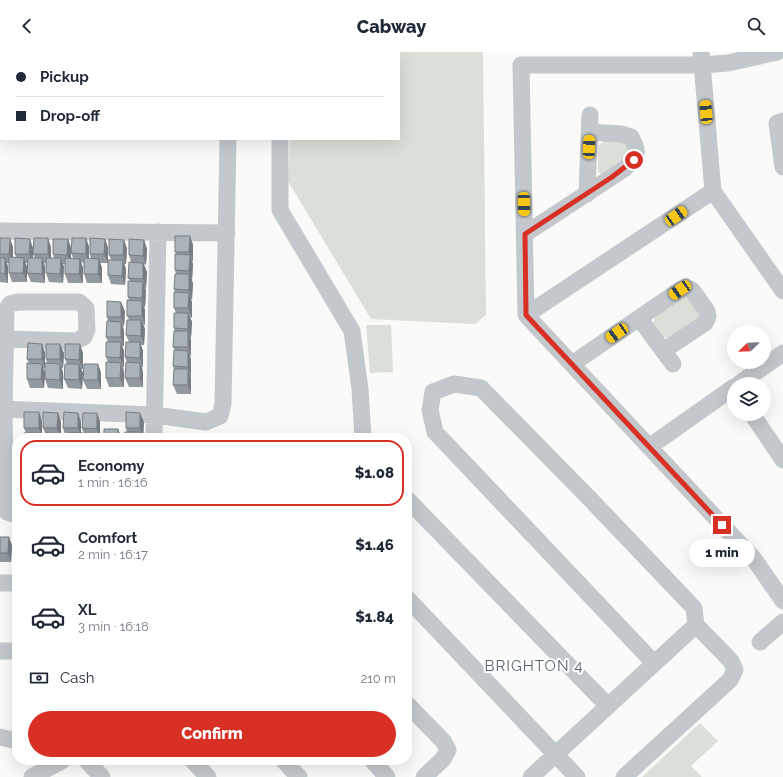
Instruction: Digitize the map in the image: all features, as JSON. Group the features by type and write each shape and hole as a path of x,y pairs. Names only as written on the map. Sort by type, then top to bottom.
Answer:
{"street":[{"path":"777,52 728,63 702,58 520,65 526,315 754,559 783,602"},
{"path":"702,58 713,191 783,291"},
{"path":"587,194 590,115"},
{"path":"783,121 777,123 783,167"},
{"path":"525,234 624,169 634,160 637,148 631,137 621,134 590,132"},
{"path":"2,409 155,415 206,422 220,416 223,404 228,140"},
{"path":"280,140 280,210 352,331 360,389 363,433"},
{"path":"526,315 713,191"},
{"path":"0,231 227,233"},
{"path":"154,433 158,232"},
{"path":"572,364 639,318 680,290 686,287 692,290 707,311 708,317 705,323 668,358 639,318"},
{"path":"5,339 76,341 84,337 87,330 86,308 79,302 18,302 10,304 6,310 2,409 11,475 4,505 7,512 12,514"},
{"path":"749,377 783,353"},
{"path":"624,777 730,680 735,670 731,661 696,625 694,608 481,388 454,384 433,392 430,410 435,432 654,663"},
{"path":"649,446 727,392"},
{"path":"757,421 783,460"},
{"path":"412,504 608,706"},
{"path":"0,583 12,583"},
{"path":"412,603 577,777"},
{"path":"760,642 783,622"},
{"path":"531,777 696,625"},
{"path":"0,650 12,651"},
{"path":"412,709 443,741 448,750 443,759 424,777"},
{"path":"0,737 12,739"},
{"path":"32,777 54,765"},
{"path":"91,765 102,777"},
{"path":"197,765 208,777"},
{"path":"288,765 299,777"},
{"path":"376,765 387,777"}],"shaded area":[{"path":"400,52 483,52 486,315 475,324 371,319 288,181 290,140 400,140"},
{"path":"605,140 625,140 632,154 602,174 598,172 598,146"},
{"path":"685,296 694,299 700,316 670,338 660,337 653,325 655,316"},
{"path":"366,325 391,325 393,372 370,373"},
{"path":"700,723 718,741 691,766 702,777 642,777"}],"building":[{"path":"175,236 190,236 189,252 175,252"},
{"path":"0,238 10,238 9,254 0,254"},
{"path":"15,238 30,239 29,254 15,254"},
{"path":"34,238 48,238 48,254 33,254"},
{"path":"72,238 86,238 86,254 71,253"},
{"path":"90,238 105,239 104,254 90,254"},
{"path":"53,239 68,239 67,255 53,254"},
{"path":"109,239 124,240 123,255 109,255"},
{"path":"129,239 144,240 143,256 129,255"},
{"path":"175,254 190,255 189,271 175,270"},
{"path":"9,257 24,258 23,273 9,273"},
{"path":"0,258 5,258 5,274 0,273"},
{"path":"28,258 42,258 42,274 27,273"},
{"path":"46,258 61,258 60,274 46,273"},
{"path":"65,258 80,259 79,274 65,274"},
{"path":"84,258 99,259 98,274 84,274"},
{"path":"108,260 123,260 122,276 108,275"},
{"path":"129,262 143,263 143,279 128,278"},
{"path":"175,274 189,274 189,290 174,289"},
{"path":"128,281 143,282 142,298 128,297"},
{"path":"174,292 189,293 188,308 174,308"},
{"path":"127,300 142,301 142,316 127,316"},
{"path":"107,301 121,302 121,317 107,317"},
{"path":"174,313 188,313 188,329 174,328"},
{"path":"127,320 141,320 141,336 126,335"},
{"path":"107,321 121,322 121,337 106,337"},
{"path":"174,331 188,331 188,347 173,347"},
{"path":"106,342 121,342 120,358 106,357"},
{"path":"126,342 140,342 140,358 125,357"},
{"path":"28,343 42,344 42,359 27,359"},
{"path":"46,344 60,344 60,359 46,359"},
{"path":"65,344 80,344 79,360 65,359"},
{"path":"174,350 188,351 188,367 173,366"},
{"path":"106,362 121,363 120,378 106,378"},
{"path":"126,362 140,363 140,378 125,378"},
{"path":"27,363 42,364 41,379 27,379"},
{"path":"45,363 60,364 60,380 45,379"},
{"path":"65,364 79,364 79,380 64,379"},
{"path":"84,364 98,364 98,380 83,380"},
{"path":"174,369 188,369 188,385 173,385"},
{"path":"24,412 39,412 39,428 24,428"},
{"path":"43,412 58,413 57,428 43,428"},
{"path":"64,412 78,413 78,428 63,428"},
{"path":"126,412 140,413 140,428 126,428"},
{"path":"83,413 97,413 97,429 82,428"},
{"path":"104,429 118,429 118,433 104,433"},
{"path":"125,432 140,432 140,433"},
{"path":"0,537 9,537 8,553 0,553"}],"district":[{"name":"BRIGHTON 4","path":"534,666"}],"route":[{"path":"634,160 624,169 525,234 526,315 722,525"}]}
